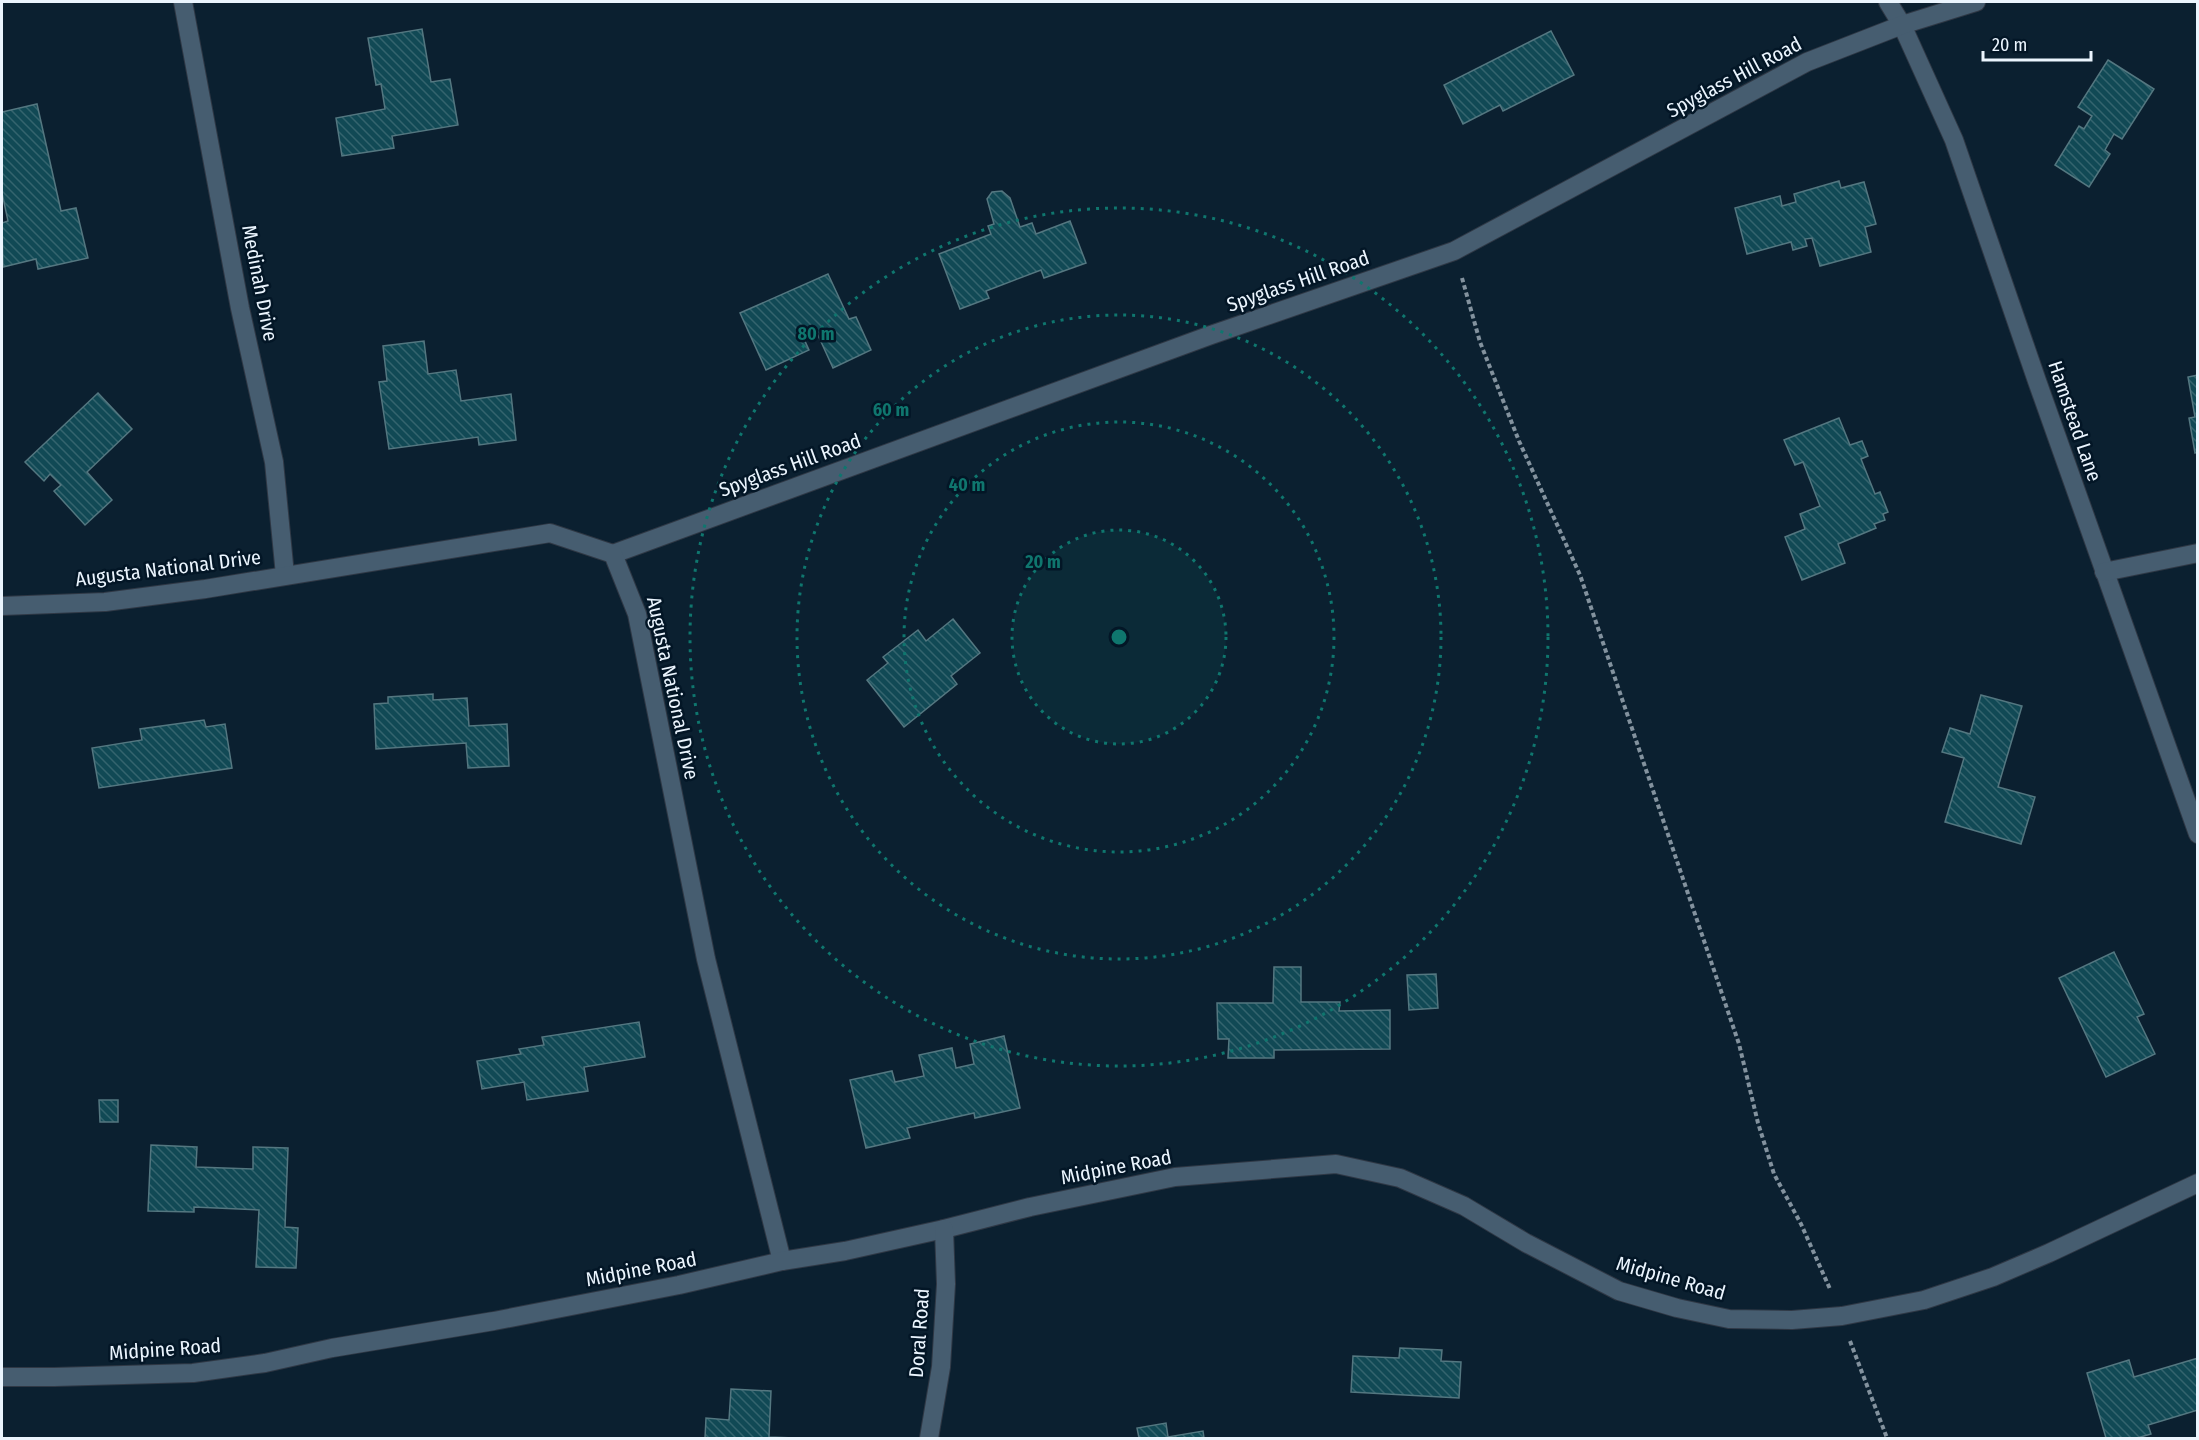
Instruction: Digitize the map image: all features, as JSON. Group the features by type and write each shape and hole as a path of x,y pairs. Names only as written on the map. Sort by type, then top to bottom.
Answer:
{"street":[{"name":"Medinah Drive","path":"183,2 240,308 274,462 285,575"},
{"name":"Hamstead Lane","path":"1888,2 1902,25 1936,97 1964,168 2104,572 2198,834"},
{"name":"Spyglass Hill Road","path":"613,554 1211,334 1454,251 1808,62 1902,25 1976,2"},
{"name":"Augusta National Drive","path":"2,606 105,602 204,589 550,534 613,554 637,614 706,959 782,1261"},
{"path":"2104,572 2198,553"},
{"name":"Midpine Road","path":"2,1377 193,1373 265,1363 332,1348 494,1321 679,1285 782,1261 845,1251 944,1230 1030,1207 1176,1177 1336,1164 1400,1178 1464,1206 1526,1243 1619,1291 1677,1308 1729,1319 1792,1320 1842,1316 1924,1300 1993,1277 2198,1183"},
{"name":"Doral Road","path":"929,1438 942,1367 946,1284 944,1230"}],"path":[{"path":"1454,251 1480,342 1519,441 1580,575 1739,1044 1758,1123 1774,1174 1801,1224 1842,1316 1887,1438"}],"building":[{"path":"422,29 431,82 450,79 458,125 392,136 394,148 342,156 336,118 385,109 381,84 376,85 368,38"},
{"path":"1551,31 1574,75 1503,111 1500,105 1463,124 1444,85"},
{"path":"2108,60 2154,89 2122,139 2114,134 2105,150 2110,154 2089,187 2055,165 2079,126 2084,129 2092,116 2078,107"},
{"path":"37,104 61,211 76,208 88,258 38,269 36,259 3,267 2,223 8,221 2,193 2,112"},
{"path":"1839,181 1841,188 1864,182 1876,224 1865,227 1871,252 1820,266 1812,238 1805,239 1807,246 1793,250 1791,242 1747,254 1735,208 1780,196 1782,206 1796,202 1794,194"},
{"path":"1002,191 1010,198 1020,227 1032,223 1036,234 1070,221 1086,263 1044,278 1041,270 986,291 989,298 960,309 939,254 991,234 988,226 994,224 987,199 992,192"},
{"path":"828,274 849,319 856,317 871,350 833,368 817,333 804,339 809,350 766,370 740,313"},
{"path":"424,341 428,374 456,370 461,401 511,394 516,440 479,445 478,437 389,449 379,382 387,381 383,346"},
{"path":"2198,375 2198,452 2195,453 2189,418 2195,417 2188,377"},
{"path":"98,393 132,429 87,472 112,500 85,525 54,491 61,485 50,474 44,481 25,462"},
{"path":"1839,418 1850,445 1862,441 1868,456 1861,459 1875,494 1880,492 1888,512 1883,514 1885,520 1874,524 1876,528 1838,544 1845,563 1802,580 1785,537 1805,529 1800,514 1820,506 1803,462 1795,465 1784,440"},
{"path":"953,619 980,653 951,676 957,684 904,727 867,680 888,663 883,657 918,630 926,641"},
{"path":"433,694 433,700 467,698 469,726 507,724 509,766 468,768 466,743 376,749 374,704 388,703 388,697"},
{"path":"1981,695 2022,706 1998,787 2035,797 2021,844 1945,822 1964,758 1942,752 1950,728 1970,734"},
{"path":"204,720 206,727 225,724 232,768 99,788 92,748 142,740 140,729"},
{"path":"2114,952 2144,1014 2137,1017 2155,1054 2106,1077 2059,978"},
{"path":"1274,967 1301,967 1301,1002 1340,1002 1339,1011 1390,1010 1390,1049 1274,1050 1274,1058 1228,1058 1229,1039 1218,1039 1217,1003 1273,1003"},
{"path":"1436,974 1438,1008 1409,1010 1407,975"},
{"path":"639,1022 645,1057 584,1067 588,1091 527,1100 524,1082 482,1089 477,1061 521,1054 519,1049 544,1045 542,1037"},
{"path":"1004,1036 1020,1108 975,1118 974,1113 907,1128 910,1138 866,1148 850,1080 892,1071 895,1082 924,1076 919,1055 952,1048 956,1068 974,1064 970,1044"},
{"path":"99,1100 118,1100 118,1122 100,1122"},
{"path":"151,1145 197,1147 196,1167 253,1169 253,1147 288,1148 285,1227 298,1228 296,1268 256,1267 259,1210 194,1207 194,1212 148,1211"},
{"path":"1400,1348 1442,1350 1441,1361 1461,1362 1459,1398 1351,1392 1353,1356 1399,1358"},
{"path":"2198,1358 2198,1410 2148,1425 2151,1434 2137,1438 2106,1438 2087,1373 2129,1360 2134,1377"},
{"path":"731,1389 771,1391 769,1437 795,1438 705,1438 706,1418 729,1420"},
{"path":"1166,1423 1168,1437 1203,1431 1204,1438 1139,1438 1137,1428"}]}
